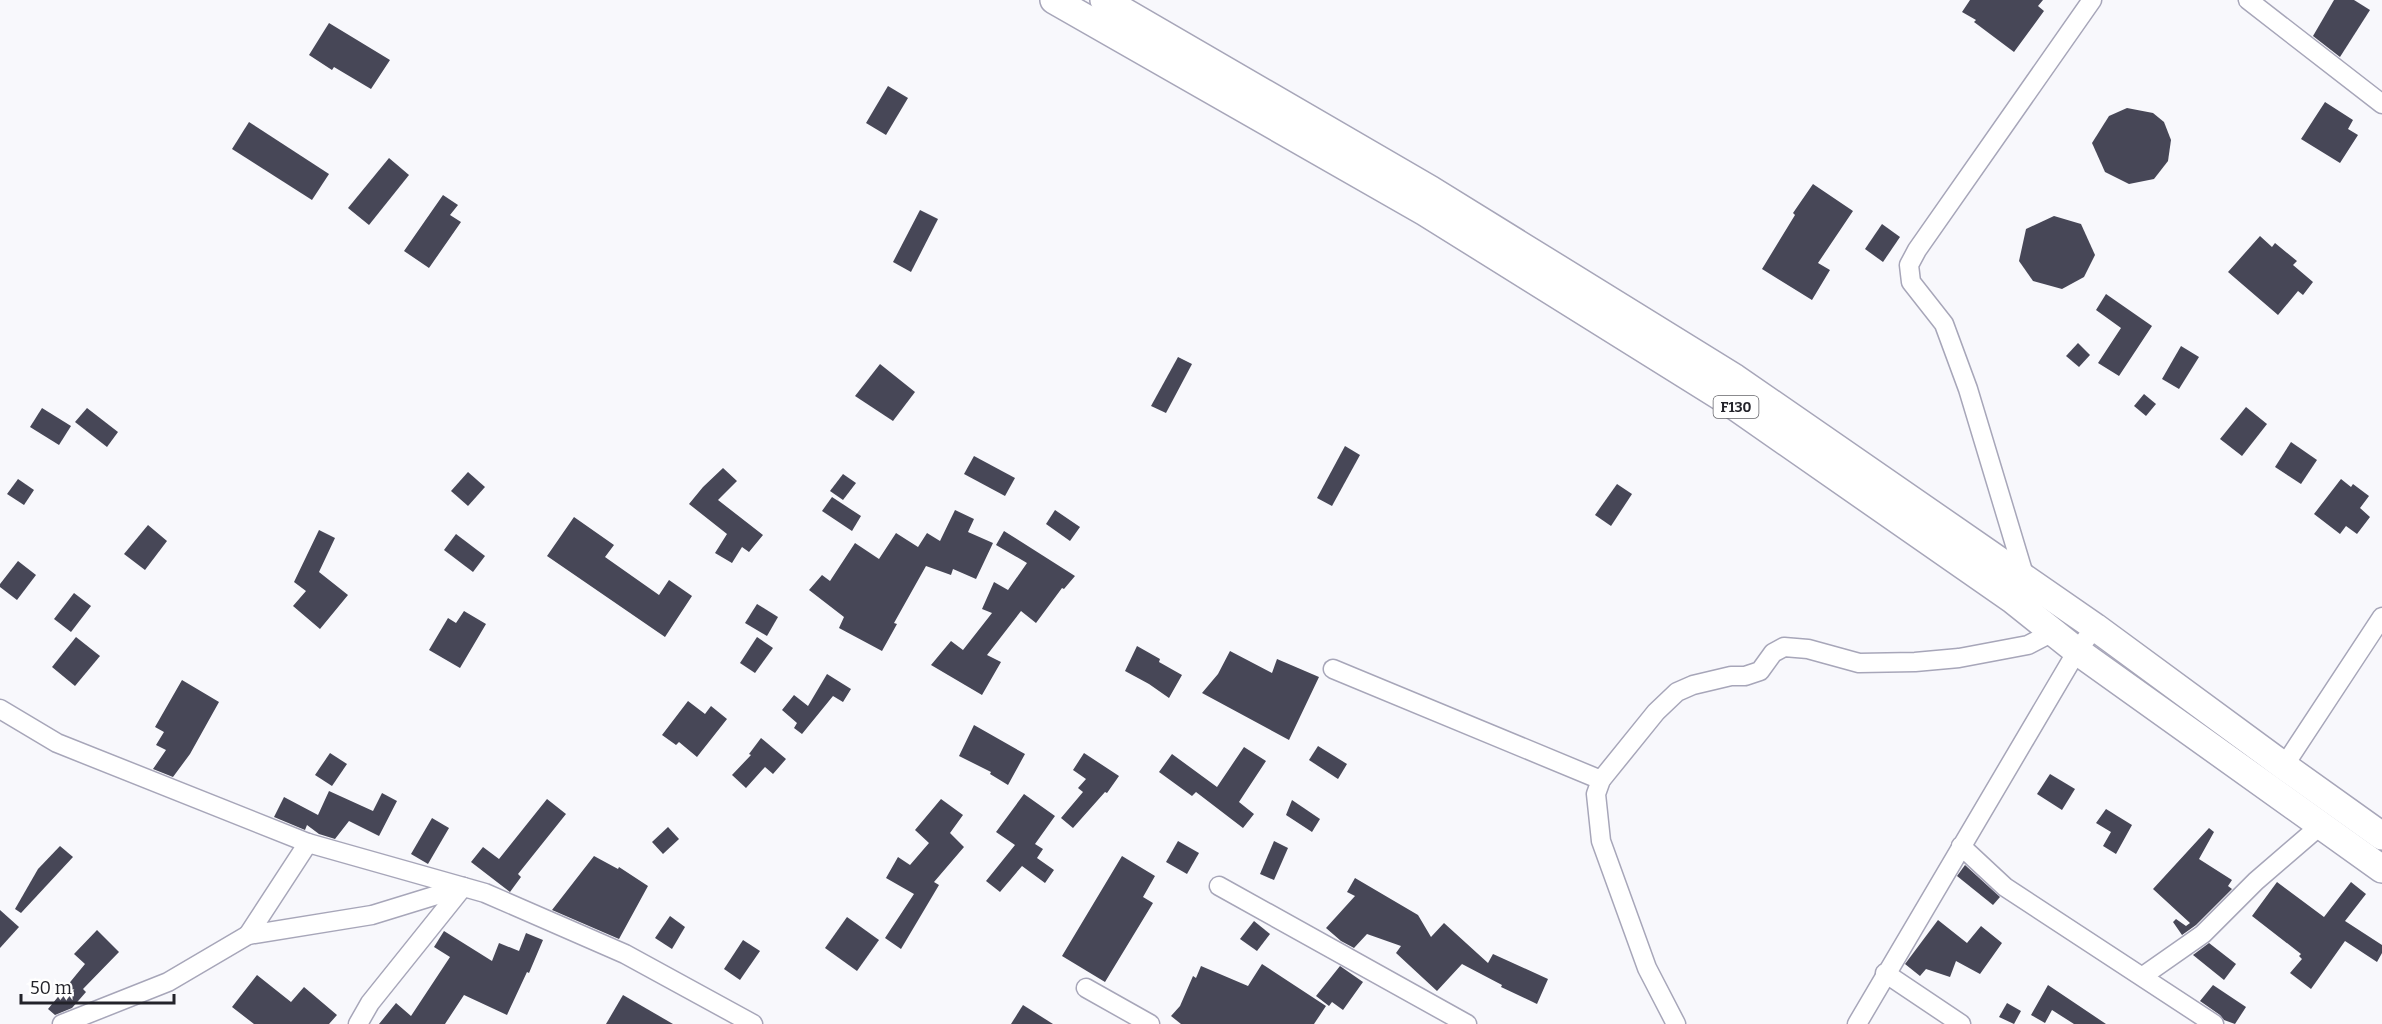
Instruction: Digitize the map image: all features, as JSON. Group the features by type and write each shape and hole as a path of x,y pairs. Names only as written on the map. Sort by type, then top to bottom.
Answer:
{"main road":[{"name":"F130","path":"1054,0 1425,212 1723,398 2013,600 2077,651 2382,869"},
{"name":"F130","path":"1104,0 1431,190 1735,378 2095,627 2382,836"}],"street":[{"path":"2025,578 1968,389 1944,324 1911,282 1910,265 1924,241 2092,0"},
{"path":"2248,0 2382,104"},
{"path":"2284,766 2382,617"},
{"path":"1857,1024 2077,651 2095,627"},
{"path":"1676,1024 1647,968 1601,841 1596,794 1601,780 1656,712 1677,692 1693,685 1731,676 1745,676 1760,671 1773,653 1784,647 1808,649 1859,663 1915,662 1959,658 2028,645 2053,632"},
{"path":"1333,669 1601,780"},
{"path":"0,709 57,742 308,843 485,893 625,954 753,1024"},
{"path":"2143,976 2203,934 2256,881 2321,825"},
{"path":"248,935 308,843"},
{"path":"1961,846 2005,887 2214,1024"},
{"path":"1219,886 1467,1024"},
{"path":"62,1024 168,982 248,935 372,915 463,887"},
{"path":"358,1024 370,1003 463,887"},
{"path":"1885,973 1962,1024"},
{"path":"1086,988 1150,1024"}],"building":[{"path":"1970,0 2043,0 2038,6 2044,11 2014,52 1974,22 1976,20 1962,12"},
{"path":"2334,0 2354,0 2370,10 2340,57 2313,36"},
{"path":"329,23 390,60 371,89 334,67 332,70 309,55"},
{"path":"888,86 908,98 886,135 866,123"},
{"path":"2325,102 2353,120 2348,129 2358,135 2340,163 2301,139"},
{"path":"2127,108 2153,113 2164,122 2171,140 2168,161 2154,179 2129,184 2105,172 2092,143 2109,116"},
{"path":"249,122 329,174 312,200 232,149"},
{"path":"389,158 409,175 369,225 348,208"},
{"path":"1813,184 1853,211 1818,263 1830,270 1812,300 1762,269 1795,215 1793,213"},
{"path":"443,195 458,205 450,215 461,222 429,268 404,251"},
{"path":"920,210 938,219 911,272 893,262"},
{"path":"2054,216 2081,224 2095,255 2084,277 2062,289 2033,281 2019,261 2026,229"},
{"path":"1882,224 1900,237 1883,262 1865,249"},
{"path":"2260,236 2272,247 2275,243 2297,261 2293,265 2313,282 2303,295 2298,291 2278,315 2228,272"},
{"path":"2106,294 2152,326 2119,376 2098,363 2121,328 2096,310"},
{"path":"2078,343 2090,355 2079,367 2066,356"},
{"path":"2181,346 2199,357 2179,389 2162,379"},
{"path":"1178,357 1192,364 1166,413 1151,406"},
{"path":"880,364 915,392 893,421 855,396"},
{"path":"2144,394 2156,404 2146,416 2134,406"},
{"path":"2246,407 2267,424 2242,456 2220,439"},
{"path":"42,408 71,426 59,445 30,427"},
{"path":"87,408 118,432 107,447 75,422"},
{"path":"2291,442 2317,460 2301,484 2275,467"},
{"path":"1345,446 1360,455 1332,506 1317,498"},
{"path":"974,456 1015,478 1005,496 964,474"},
{"path":"723,468 737,481 718,500 763,535 749,552 742,547 732,563 715,553 727,534 689,504"},
{"path":"468,472 485,487 468,506 451,491"},
{"path":"843,474 856,483 843,500 830,491"},
{"path":"18,479 34,490 24,505 7,494"},
{"path":"2341,479 2351,487 2353,484 2369,496 2360,508 2370,517 2357,534 2346,526 2340,534 2314,514"},
{"path":"1617,484 1632,494 1611,526 1595,515"},
{"path":"832,497 861,516 852,531 822,511"},
{"path":"955,510 974,519 968,532 993,543 976,579 953,569 951,575 926,566 894,623 897,624 882,651 839,628 844,617 809,590 822,575 830,581 855,543 879,559 896,533 918,547 927,533 940,541"},
{"path":"1055,510 1080,527 1070,541 1046,524"},
{"path":"574,517 614,545 605,557 659,595 669,580 692,596 665,637 547,556"},
{"path":"148,525 167,541 145,570 124,554"},
{"path":"319,530 335,538 319,572 348,595 320,629 293,606 306,591 294,582"},
{"path":"1004,531 1075,576 1064,589 1062,588 1036,623 1021,611 987,655 1001,662 982,695 931,665 951,641 963,650 992,613 982,609 994,582 1008,590 1027,563 996,545"},
{"path":"456,534 485,556 473,572 444,550"},
{"path":"18,561 36,575 17,600 0,587 0,584"},
{"path":"74,593 91,606 71,632 54,619"},
{"path":"757,604 778,617 767,636 745,623"},
{"path":"464,611 486,624 460,668 429,650 448,618 456,623"},
{"path":"76,637 100,656 75,686 52,667"},
{"path":"757,637 773,648 755,673 740,663"},
{"path":"1137,646 1182,675 1169,698 1125,671"},
{"path":"1230,651 1272,673 1277,659 1319,677 1289,740 1202,693 1218,674"},
{"path":"827,674 851,689 843,702 833,696 802,734 794,728 797,723 782,710 794,695 808,706"},
{"path":"182,680 219,702 190,754 173,777 153,769 166,750 156,745 164,732 155,727"},
{"path":"688,701 705,714 711,706 727,719 697,757 679,742 676,745 662,735"},
{"path":"974,725 1025,754 1008,785 990,774 991,772 959,756"},
{"path":"761,738 786,759 773,774 765,767 746,788 732,775 751,755 749,754"},
{"path":"1318,746 1347,764 1338,779 1309,760"},
{"path":"1244,747 1266,761 1239,802 1254,814 1243,828 1196,792 1192,796 1159,772 1172,754 1217,787"},
{"path":"330,753 347,764 332,786 315,775"},
{"path":"1084,753 1119,776 1107,793 1105,792 1073,828 1061,818 1083,792 1078,788 1086,779 1073,770"},
{"path":"2050,774 2075,789 2062,810 2037,794"},
{"path":"329,791 373,811 382,793 397,801 379,836 349,821 335,839 319,834 307,825 305,830 274,817 284,797 318,815"},
{"path":"1024,794 1055,816 1035,844 1043,849 1037,858 1054,870 1045,883 1022,866 1000,892 986,881 1015,845 996,832"},
{"path":"547,799 566,814 518,874 521,877 510,892 471,862 483,847 499,859"},
{"path":"941,799 963,815 950,833 964,847 934,882 939,885 901,949 885,938 914,894 886,878 898,857 910,865 929,843 915,830"},
{"path":"1292,800 1320,819 1312,832 1286,815"},
{"path":"2106,809 2132,825 2116,854 2103,846 2111,832 2096,823"},
{"path":"432,818 449,828 428,864 411,854"},
{"path":"668,827 679,839 663,854 652,842"},
{"path":"2209,828 2214,832 2199,859 2232,880 2228,886 2232,889 2196,925 2182,935 2173,922 2176,919 2186,926 2190,923 2153,889"},
{"path":"1178,841 1199,853 1187,874 1166,862"},
{"path":"1274,841 1288,848 1274,880 1260,874"},
{"path":"60,846 73,857 21,913 15,909 38,869"},
{"path":"594,856 618,869 619,867 648,886 619,939 552,910"},
{"path":"1122,856 1155,876 1143,897 1153,903 1105,982 1062,956"},
{"path":"1965,865 2000,897 1993,905 1957,876"},
{"path":"1355,878 1418,915 1431,937 1444,923 1488,963 1493,954 1548,979 1537,1004 1501,987 1502,985 1462,964 1437,991 1396,953 1401,946 1367,934 1354,948 1341,941 1326,928 1355,896 1347,892"},
{"path":"2277,882 2324,917 2351,882 2366,894 2345,921 2382,945 2382,953 2377,962 2345,941 2311,989 2290,973 2302,959 2299,956 2301,954 2252,916"},
{"path":"0,910 19,927 0,948"},
{"path":"670,916 685,927 672,949 655,938"},
{"path":"847,917 879,940 857,971 825,948"},
{"path":"1938,920 1967,943 1981,926 2002,943 1980,974 1956,961 1950,977 1926,969 1920,976 1905,964"},
{"path":"1254,921 1270,934 1257,951 1240,939"},
{"path":"97,930 119,952 83,989 86,992 72,1008 55,1015 48,1009 85,964 74,954"},
{"path":"444,931 492,961 499,943 519,951 526,933 543,940 507,1015 464,995 445,1024 379,1024 396,1003 411,1016 450,957 434,947"},
{"path":"743,940 760,951 740,980 724,969"},
{"path":"2209,943 2236,964 2224,980 2193,955"},
{"path":"1262,964 1326,1006 1314,1024 1181,1024 1171,1016 1180,1006 1193,976 1196,978 1201,966 1248,986"},
{"path":"1340,966 1363,982 1343,1010 1332,1002 1329,1006 1316,996"},
{"path":"257,975 291,1002 304,987 337,1015 329,1024 254,1024 232,1007"},
{"path":"2048,985 2106,1024 2074,1024 2052,1010 2045,1023 2031,1015"},
{"path":"2213,985 2246,1007 2235,1024 2224,1020 2200,1001"},
{"path":"623,995 673,1024 606,1024"},
{"path":"2007,1003 2021,1011 2014,1024 1999,1017"},
{"path":"1023,1005 1053,1024 1011,1024"}]}
